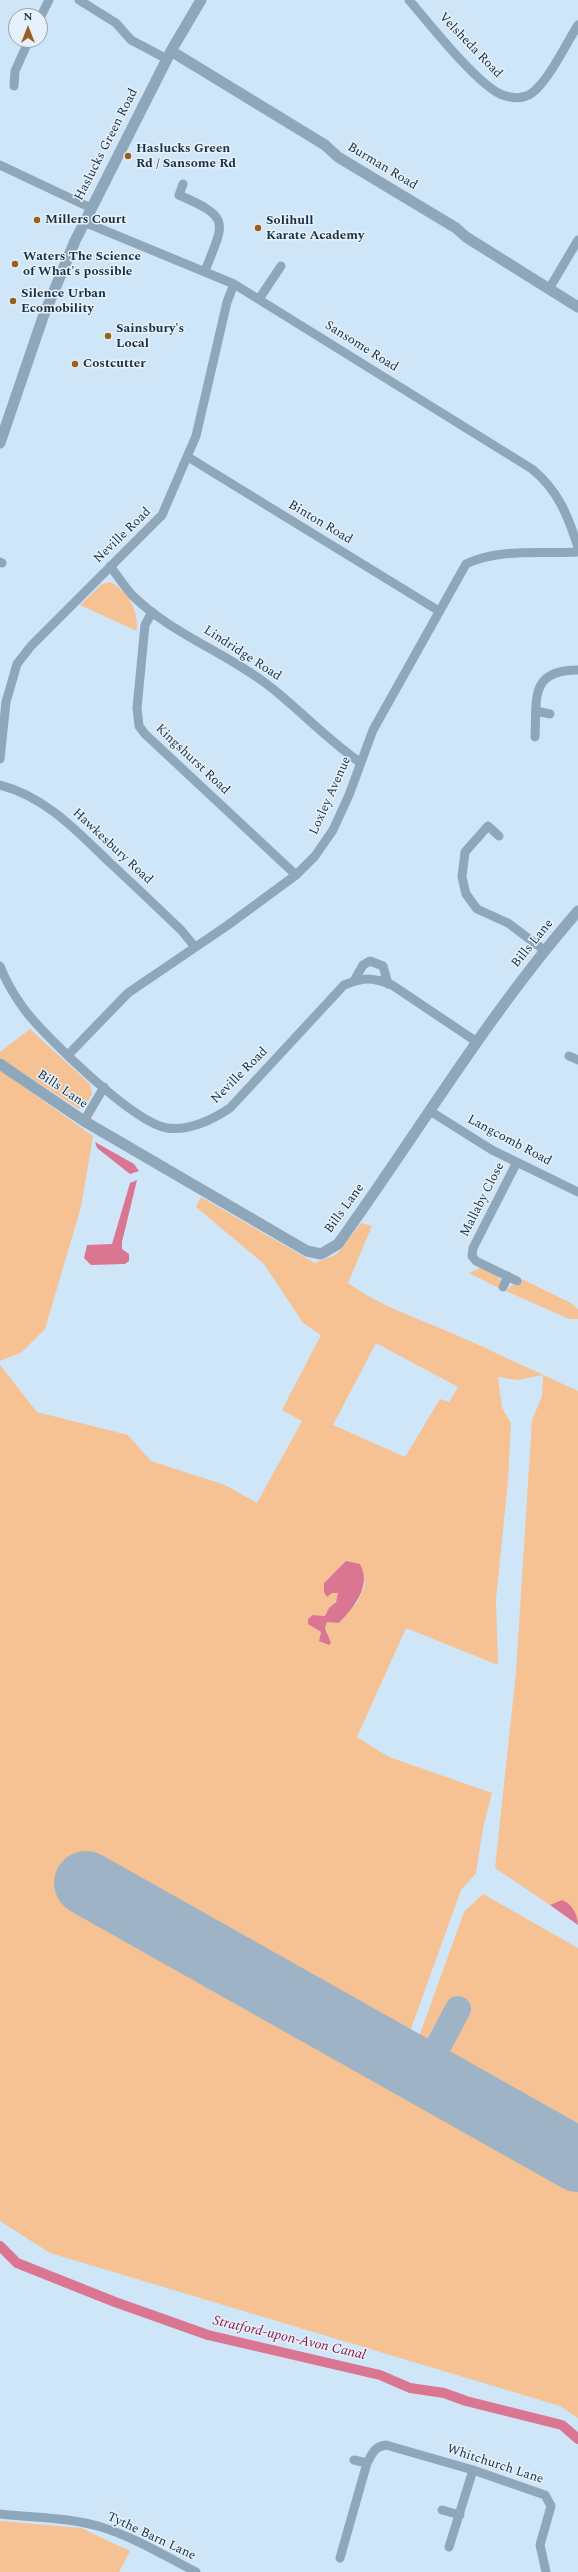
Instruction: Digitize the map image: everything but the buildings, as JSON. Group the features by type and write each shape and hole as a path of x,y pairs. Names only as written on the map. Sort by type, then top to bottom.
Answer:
{"street":[{"path":"79,0 116,23 131,40 169,55"},
{"name":"Haslucks Green Road","path":"0,443 43,317 84,222 169,55 201,0"},
{"name":"Velsheda Road","path":"408,0 478,77 499,93 513,98 524,97 540,85 578,25"},
{"path":"14,86 15,71 25,48"},
{"name":"Burman Road","path":"169,55 325,145 338,157 456,228 466,237 578,306"},
{"path":"0,165 91,208"},
{"path":"183,184 179,195 213,212 221,222 220,234 205,271"},
{"name":"Sansome Road","path":"84,222 234,284 532,469 547,481 557,496 569,519 578,547"},
{"path":"549,289 578,240"},
{"path":"260,300 281,266"},
{"name":"Neville Road","path":"0,759 6,702 17,664 31,646 110,566 152,528 162,515 196,436 227,302 234,284"},
{"name":"Binton Road","path":"188,457 439,611"},
{"name":"Loxley Avenue","path":"68,1055 128,993 296,875 315,856 333,830 373,730 466,564 478,558 492,555 578,552"},
{"name":"Lindridge Road","path":"110,566 132,594 152,612 236,663 274,689 312,724 361,763"},
{"name":"Kingshurst Road","path":"152,612 145,625 137,708 139,726 144,734 296,875"},
{"path":"535,737 538,694 542,680 562,670 578,670"},
{"path":"536,712 550,714"},
{"name":"Hawkesbury Road","path":"0,785 16,789 42,803 73,826 181,930 195,947"},
{"path":"499,836 488,826 465,852 462,877 466,894 477,909 508,923 544,950"},
{"name":"Bills Lane","path":"0,1064 84,1121 307,1251 321,1254 338,1244 477,1042 544,950 578,911"},
{"name":"Neville Road","path":"354,981 363,965 370,961 383,966 388,984"},
{"name":"Neville Road","path":"0,966 9,987 25,1010 68,1055 104,1087 144,1119 167,1128 198,1124 215,1118 230,1108 344,985 354,981 377,978 477,1042"},
{"path":"84,1121 104,1087"},
{"name":"Langcomb Road","path":"430,1111 492,1150 578,1192"},
{"name":"Mallaby Close","path":"517,1162 473,1248 472,1256 476,1261 517,1281"},
{"path":"503,1288 508,1276"},
{"name":"Whitchurch Lane","path":"340,2558 367,2463 374,2450 380,2446 386,2445 474,2470 545,2495 549,2499 551,2506 540,2545 546,2572"},
{"path":"354,2460 367,2463"},
{"path":"449,2547 474,2470"},
{"path":"442,2510 460,2515"},
{"name":"Tythe Barn Lane","path":"0,2514 77,2522 101,2527 154,2550 196,2572"}],"shaded area":[{"path":"110,582 117,586 131,602 136,616 137,631 80,605 102,584"},
{"path":"30,1029 90,1084 92,1094 85,1107 79,1109 0,1058 0,1052"},
{"path":"0,1070 93,1136 81,1207 45,1329 22,1352 0,1361"},
{"path":"95,1142 134,1164 139,1171 130,1174 97,1148"},
{"path":"137,1180 122,1242 122,1249 129,1254 129,1261 125,1264 91,1265 84,1258 87,1245 112,1244 130,1183"},
{"path":"201,1197 315,1263 337,1254 361,1223 372,1226 348,1283 371,1298 463,1338 578,1391 578,1925 577,1918 562,1900 550,1905 495,1868 516,1672 532,1420 542,1396 543,1375 518,1380 498,1377 502,1408 511,1423 508,1481 496,1599 498,1665 406,1628 357,1737 389,1757 492,1793 483,1828 476,1873 461,1890 408,2037 417,2042 464,1912 483,1894 578,1948 578,2418 560,2406 50,2253 0,2221 0,1365 37,1412 128,1435 151,1461 225,1485 257,1503 302,1421 282,1410 321,1335 303,1323 264,1264 196,1207","holes":["376,1343 458,1387 449,1402 440,1399 405,1457 333,1425","362,1568 365,1585 358,1601 339,1623 327,1622 325,1628 328,1633 319,1641 321,1632 314,1628 313,1615 325,1616 339,1596 338,1593 332,1593 327,1597 324,1583 330,1576"]},
{"path":"480,1268 497,1275 501,1281 499,1288 469,1273"},
{"path":"522,1279 571,1303 578,1309 578,1319 569,1319 506,1291 512,1285 518,1286"},
{"path":"346,1561 360,1564 364,1580 363,1588 360,1596 339,1623 327,1622 325,1628 331,1643 329,1645 319,1641 321,1632 308,1624 308,1619 313,1615 325,1616 329,1608 336,1602 338,1593 332,1593 327,1597 324,1592 324,1583"},
{"path":"562,1900 569,1904 574,1910 578,1925 550,1905"},
{"path":"0,2521 81,2528 130,2551 119,2572 0,2572"}],"waterway":[{"name":"Stratford-upon-Avon Canal","path":"0,2246 17,2263 115,2302 208,2335 380,2375 410,2388 444,2393 466,2401 562,2425 578,2439"}],"taxiway":[{"path":"424,2073 458,2009"}],"runway":[{"path":"86,1883 578,2160"}],"place":[{"name":"Haslucks Green Rd / Sansome Rd","path":"128,156"},
{"name":"Millers Court","path":"37,220"},
{"name":"Solihull Karate Academy","path":"258,228"},
{"name":"Waters The Science of What's possible","path":"15,264"},
{"name":"Silence Urban Ecomobility","path":"13,301"},
{"name":"Sainsbury's Local","path":"108,336"},
{"name":"Costcutter","path":"75,364"}]}
